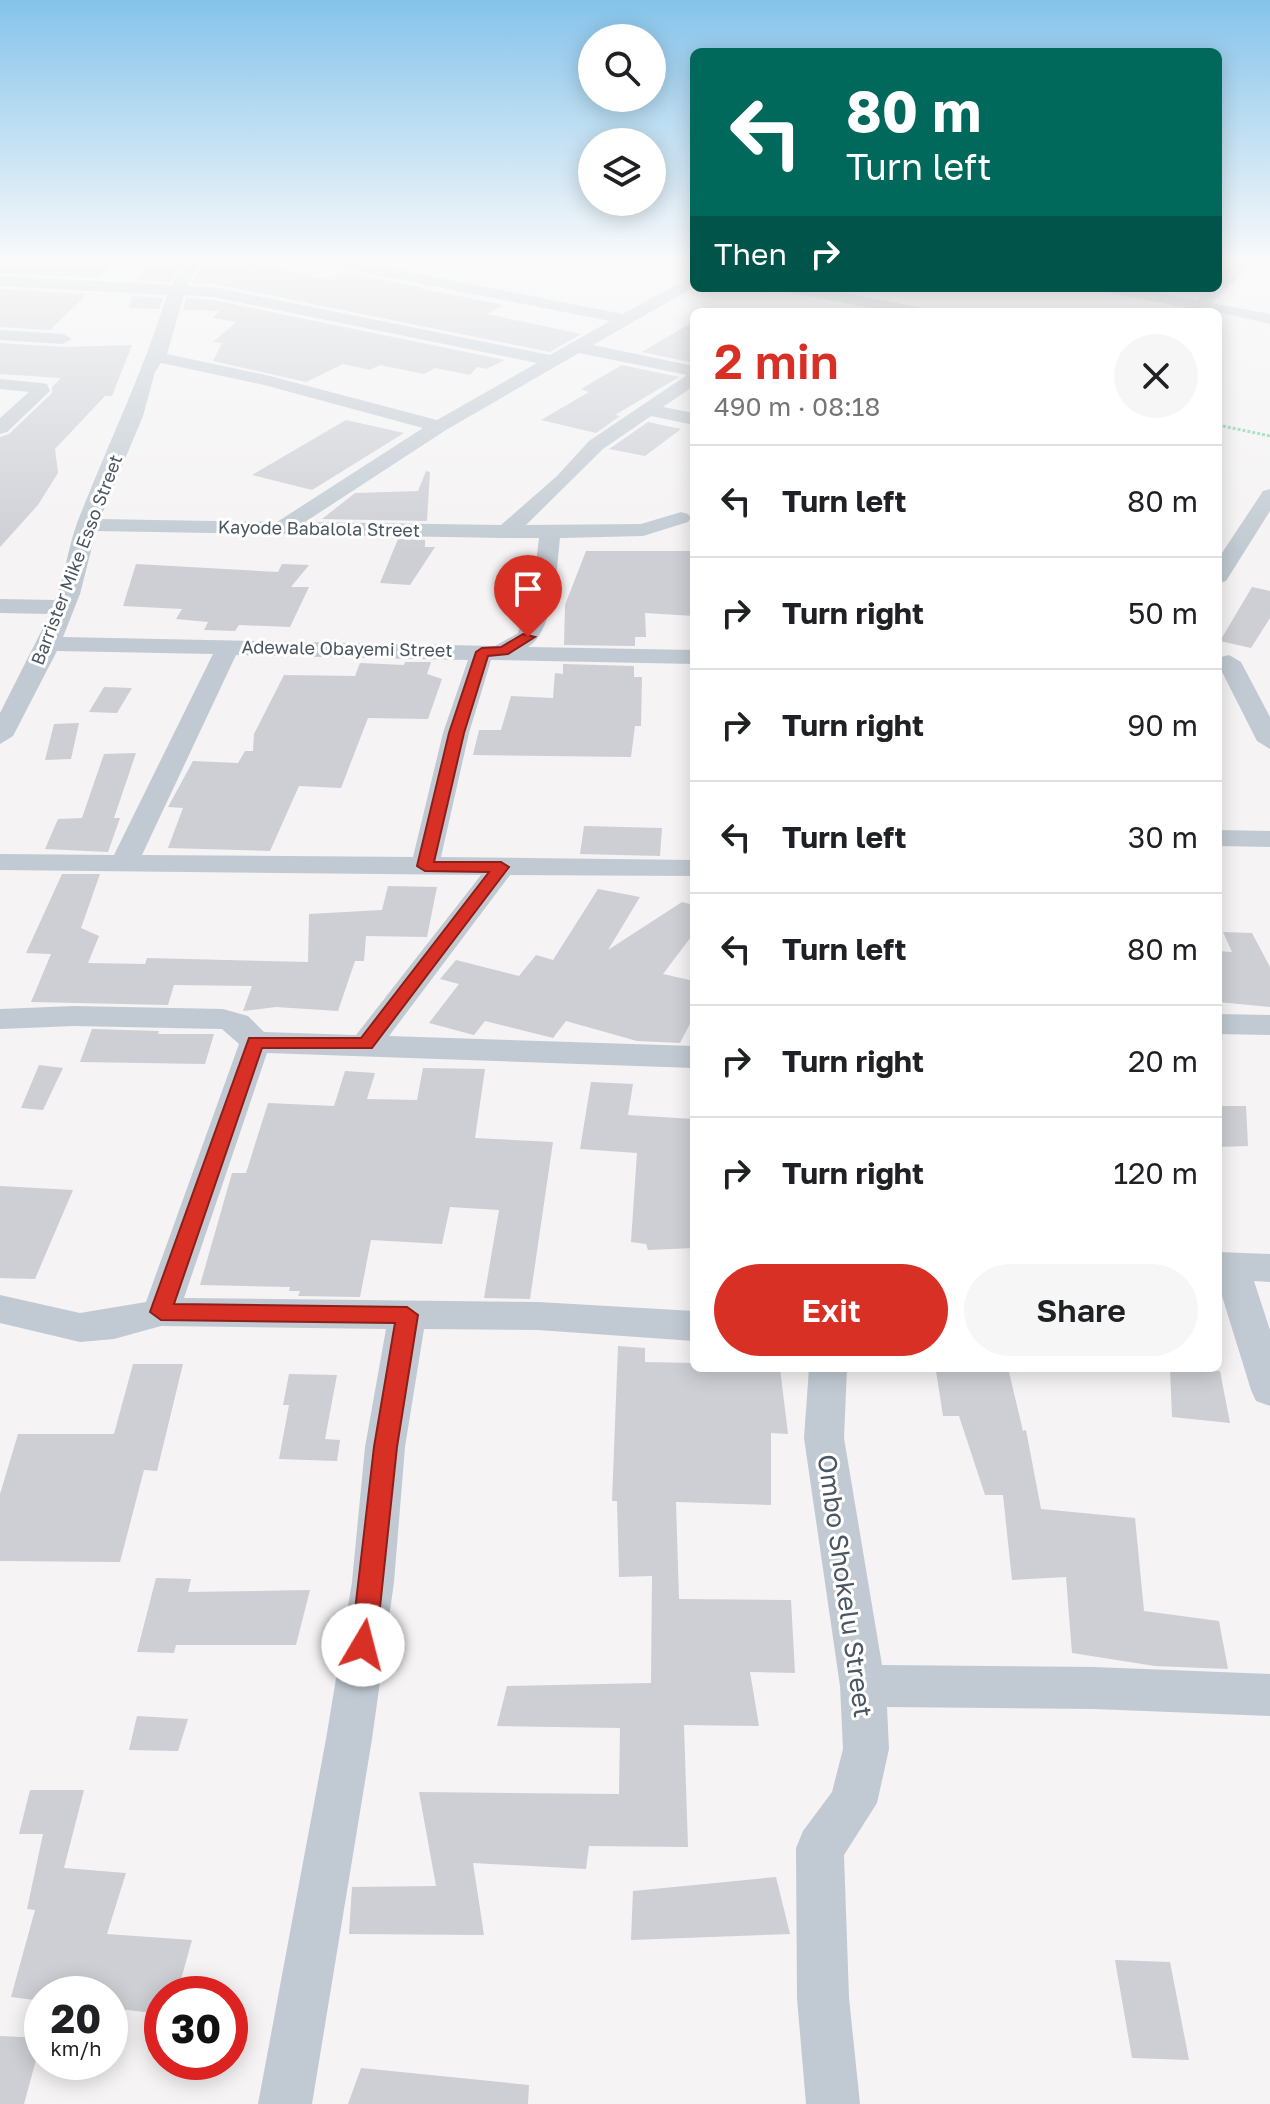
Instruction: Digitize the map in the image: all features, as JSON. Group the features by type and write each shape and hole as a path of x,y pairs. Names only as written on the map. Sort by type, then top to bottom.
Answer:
{"street":[{"name":"Barrister Mike Esso Street","path":"2,726 49,644 87,525 134,416 146,371 157,357"},
{"path":"158,357 266,380 439,426"},
{"path":"536,357 554,361"},
{"path":"281,528 439,426 560,357"},
{"path":"626,357 690,370"},
{"path":"506,532 564,480 596,445 690,381"},
{"path":"0,384 41,388 0,428"},
{"path":"648,410 690,418"},
{"path":"1222,570 1270,495"},
{"path":"688,520 681,513 690,502"},
{"name":"Kayode Babalola Street","path":"87,525 550,532 643,530 688,520"},
{"path":"425,866 456,733 493,652 528,637 544,587 550,532"},
{"path":"0,606 62,607"},
{"path":"528,637 558,653"},
{"name":"Adewale Obayemi Street","path":"49,644 690,657"},
{"path":"125,861 228,647"},
{"path":"1223,657 1258,693 1270,741"},
{"path":"1222,838 1270,839"},
{"path":"0,862 690,868"},
{"path":"366,1044 501,867"},
{"path":"0,1019 74,1016 223,1019 237,1023 255,1042 690,1057"},
{"path":"1222,1024 1270,1025"},
{"path":"161,1312 255,1042"},
{"path":"1270,1268 1225,1266 1270,1390"},
{"path":"0,1309 73,1330 110,1327 161,1312 588,1318 690,1326"},
{"path":"285,2104 349,1739 373,1582 385,1447 407,1315"},
{"name":"Ombo Shokelu Street","path":"828,1372 824,1438 863,1686 866,1749 853,1803 820,1848 823,1998 833,2104"},
{"path":"863,1686 1094,1688 1270,1695"}],"path":[{"path":"1222,426 1270,436"}],"building":[{"path":"0,357 127,357 112,396 105,396 55,449 58,473 38,505 0,547 0,437 9,434 52,393 52,387 61,378 0,374"},
{"path":"215,357 491,357 505,360 486,369 477,367 470,375 435,368 424,374 380,365 370,370 343,364 306,382 213,361"},
{"path":"667,357 690,357 690,362"},
{"path":"622,365 679,377 615,415 620,416 596,433 541,420 589,392 581,389"},
{"path":"346,420 404,433 312,490 252,475"},
{"path":"648,422 681,429 645,456 609,449"},
{"path":"426,471 430,472 427,521 322,519 355,493 418,491"},
{"path":"398,539 425,540 425,547 435,547 410,585 380,583"},
{"path":"586,551 690,551 690,616 645,613 646,637 635,637 635,646 564,645 565,605"},
{"path":"136,564 278,572 282,564 309,565 291,587 309,587 290,627 239,625 235,631 204,630 208,622 176,619 182,609 123,606"},
{"path":"1252,587 1270,591 1270,618 1251,648 1222,641"},
{"path":"405,662 431,662 427,674 442,679 428,719 368,718 341,788 299,786 270,851 168,848 183,808 168,807 193,761 238,763 245,751 253,751 254,734 284,675 355,676 360,663 404,665"},
{"path":"563,664 634,666 634,677 642,677 641,726 635,726 631,757 473,755 479,730 501,730 511,696 553,698 555,673 563,674"},
{"path":"104,687 132,688 117,713 89,712"},
{"path":"79,723 71,759 45,760 54,724"},
{"path":"136,753 114,818 120,818 108,852 45,849 58,819 82,818 104,754"},
{"path":"584,826 662,828 660,856 580,854"},
{"path":"62,874 100,874 81,928 99,936 88,963 145,964 147,958 308,962 309,914 382,910 388,886 437,887 427,937 366,936 364,961 355,961 338,1011 276,1007 243,1011 252,986 174,985 168,1005 31,1002 51,954 26,953"},
{"path":"598,889 640,897 608,950 682,902 690,904 690,938 663,974 690,980 690,1024 680,1043 637,1041 566,1021 553,1038 485,1021 474,1035 429,1023 459,984 440,979 456,960 519,976 536,955 553,960"},
{"path":"1223,932 1252,933 1270,967 1270,1007 1222,1002 1222,951 1232,952"},
{"path":"92,1029 214,1034 205,1064 80,1062"},
{"path":"39,1065 63,1068 43,1110 21,1108"},
{"path":"423,1068 485,1069 475,1138 553,1142 530,1299 484,1298 499,1210 450,1207 442,1244 371,1240 360,1297 298,1296 300,1291 289,1291 290,1287 200,1285 232,1173 246,1173 268,1103 334,1106 345,1071 375,1073 367,1099 417,1100"},
{"path":"591,1082 633,1084 628,1115 690,1119 690,1248 648,1250 646,1244 631,1242 637,1153 580,1149"},
{"path":"1222,1106 1246,1106 1248,1146 1222,1147"},
{"path":"0,1186 73,1190 35,1279 0,1278"},
{"path":"618,1346 645,1348 645,1362 690,1363 690,1372 780,1372 788,1434 771,1433 771,1505 676,1502 679,1599 791,1600 795,1673 750,1672 759,1726 684,1725 688,1847 589,1846 586,1869 473,1863 484,1935 349,1934 352,1887 436,1886 419,1792 619,1794 620,1728 497,1726 507,1686 651,1683 652,1576 619,1577 617,1501 612,1501"},
{"path":"133,1364 183,1364 157,1471 144,1470 120,1562 0,1561 0,1494 18,1434 114,1434"},
{"path":"936,1372 1009,1372 1023,1431 1026,1430 1041,1509 1135,1518 1144,1611 1219,1621 1228,1669 1155,1666 1072,1653 1066,1577 1012,1580 1003,1495 985,1495 959,1416 943,1416"},
{"path":"1170,1372 1220,1372 1230,1423 1172,1417"},
{"path":"289,1374 337,1375 325,1439 340,1440 337,1461 279,1459 289,1405 283,1405"},
{"path":"156,1578 191,1579 188,1592 310,1590 296,1645 176,1645 174,1653 137,1652"},
{"path":"137,1716 188,1719 178,1751 129,1750"},
{"path":"30,1790 84,1790 64,1868 126,1873 107,1934 192,1940 182,1976 144,1976 144,2012 128,2010 128,1976 24,1976 24,1999 11,1997 35,1910 27,1909 43,1834 19,1834"},
{"path":"776,1877 790,1934 631,1940 633,1891"},
{"path":"1115,1960 1170,1962 1189,2060 1132,2058"},
{"path":"0,2036 24,2037 24,2080 31,2080 24,2104 0,2104"},
{"path":"361,2068 529,2085 528,2104 348,2104"}],"route":[{"path":"363,1645 373,1582 385,1447 407,1315 161,1312 182,1244 255,1042 366,1044 501,867 425,866 456,733 482,652 503,651 528,637"}]}
